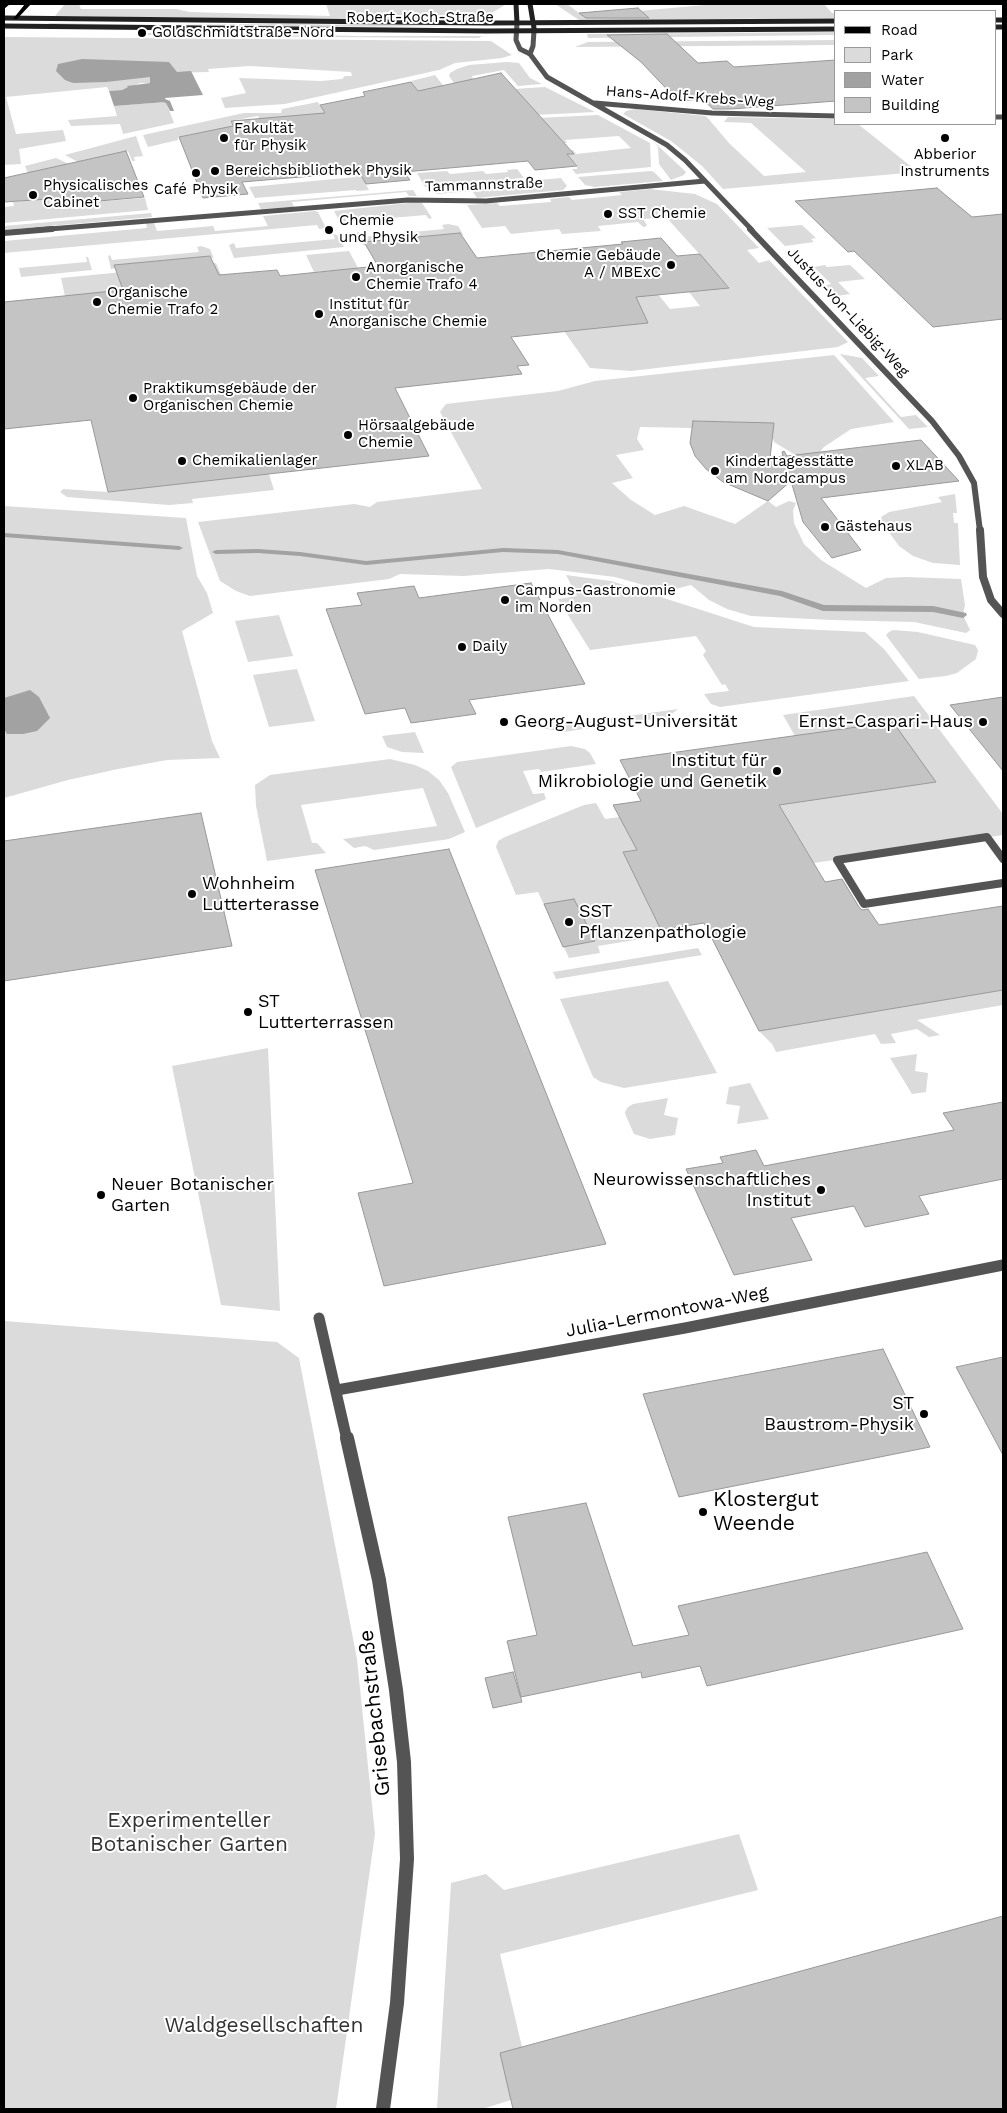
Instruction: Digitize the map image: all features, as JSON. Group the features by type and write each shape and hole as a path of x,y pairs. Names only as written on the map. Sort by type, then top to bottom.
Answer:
{"main road":[{"path":"4,7 7,4"},
{"path":"15,18 28,4"}],"street":[{"path":"516,4 517,23"},
{"path":"530,4 534,23 533,46 530,54"},
{"name":"Robert-Koch-Straße","path":"4,18 517,23 834,21"},
{"path":"4,26 15,18"},
{"name":"Hans-Adolf-Krebs-Weg","path":"517,23 516,40 520,49 530,54 541,71 552,80 594,103 712,113 834,116"},
{"name":"Robert-Koch-Straße","path":"4,26 517,31 834,29"},
{"name":"Justus-von-Liebig-Weg","path":"594,103 667,145 705,181 932,421 960,456 974,483 982,547 983,577 991,600 1003,614"},
{"name":"Tammannstraße","path":"4,233 408,200 486,201 705,181"},
{"path":"1003,859 987,837 837,860 864,904 1003,883"},
{"name":"Julia-Lermontowa-Weg","path":"337,1390 685,1328 1003,1265"},
{"name":"Grisebachstraße","path":"320,1318 379,1580 396,1690 404,1762 407,1859 396,2003 383,2109"}],"green space":[{"path":"65,4 79,4 81,9 176,9 190,12 330,16 326,4 505,5 478,21 55,16"},
{"path":"555,4 567,4 583,16 716,4 824,4 834,13 834,18 579,20"},
{"path":"49,23 479,26 263,27 48,25"},
{"path":"209,32 357,36 482,36 479,38 148,35 148,33"},
{"path":"834,32 834,35 588,38 587,34"},
{"path":"4,38 491,41 512,55 502,58 455,63 439,70 285,104 225,108 221,98 246,93 239,78 321,81 352,76 351,72 250,66 208,69 209,72 169,73 150,81 150,83 140,83 122,90 109,91 107,87 6,97 16,134 63,130 66,141 19,149 21,164 4,165"},
{"path":"834,40 834,45 575,47 588,42"},
{"path":"519,63 530,78 542,84 518,86 504,70 472,76 473,79 456,86 449,76 450,73 457,69 469,65"},
{"path":"435,75 448,92 431,108 411,81"},
{"path":"545,87 595,112 535,115 514,89"},
{"path":"166,102 174,123 123,134 120,124 71,126 68,120 117,116 114,106"},
{"path":"318,102 325,114 300,115 272,144 258,116 230,121 233,128 178,137 178,140 148,147 143,135 244,113 281,113 282,109"},
{"path":"635,109 706,116 729,143 764,176 806,172 751,123 724,122 728,117 834,119 834,125 859,125 918,172 723,189 702,166 671,141 623,114 626,111"},
{"path":"598,115 650,143 651,167 576,174 572,169 577,169 577,165 565,151 573,150 576,154 631,148 619,136 565,140 567,143 559,144 537,118"},
{"path":"136,136 143,156 134,157 135,161 132,161 128,151 78,162 65,155"},
{"path":"654,142 686,172 684,175 671,180 659,164 658,147"},
{"path":"56,158 69,164 28,173 25,166"},
{"path":"517,169 524,178 425,187 417,173 447,171 450,174 483,171 486,174 508,172 507,170"},
{"path":"651,171 663,181 595,187 585,185 578,177"},
{"path":"360,174 369,190 255,198 249,187 356,177 356,175"},
{"path":"561,178 567,186 563,190 477,198 472,191 437,194 434,189"},
{"path":"650,189 695,194 717,204 759,248 747,250 759,263 769,260 848,342 838,347 631,371 590,368 564,331 615,280 644,277 670,309 700,306 689,292 729,287 666,217 643,219 647,225 645,227 638,222 598,226 601,231 562,234 559,229 511,234 505,226 482,228 467,205 497,203 500,206 551,202 550,199 569,197 572,200 622,195 619,192"},
{"path":"413,190 417,196 409,196 406,192 292,202 294,207 261,209 258,203"},
{"path":"62,197 64,204 145,198 148,210 4,223 4,207 14,206 13,202"},
{"path":"422,203 432,218 429,219 426,215 343,222 345,227 342,226 334,211"},
{"path":"318,212 326,228 319,229 317,225 4,253 4,241 147,228 146,223 154,223 157,231 213,226 215,231 268,226 263,216"},
{"path":"151,213 152,217 4,230 4,226"},
{"path":"442,225 458,226 464,236 460,233 365,242 366,245 363,245 356,233 359,232 362,237 444,229"},
{"path":"802,225 816,238 811,239 814,242 785,246 767,228"},
{"path":"333,234 337,235 344,247 234,258 229,245 234,243 236,248 335,239"},
{"path":"201,246 210,249 214,259 210,256 115,265 116,268 111,269 108,256 110,255 112,260 199,252 197,247"},
{"path":"349,251 365,281 341,270 314,272 306,255"},
{"path":"86,257 88,257 92,270 21,277 19,268 87,262"},
{"path":"216,263 222,277 243,302 65,296 61,278"},
{"path":"825,265 827,267 850,265 865,279 838,282 850,294 837,296 826,285 831,284 814,267"},
{"path":"840,354 862,358 879,376 865,378 901,417 916,415 928,427 909,429"},
{"path":"834,355 894,422 851,429 824,447 810,464 774,442 772,436 773,423 695,421 692,428 640,427 637,439 644,450 616,455 633,478 612,483 631,500 655,515 684,506 735,524 768,501 776,507 789,501 796,503 793,511 794,523 804,544 821,560 866,588 886,578 961,579 965,605 963,615 970,630 966,633 914,622 751,616 727,609 709,600 691,585 679,588 671,593 615,577 549,569 464,576 400,574 389,579 250,596 236,591 220,581 198,522 354,504 370,507 377,502 482,489 440,412 446,404 558,391 595,381"},
{"path":"269,474 274,490 192,499 193,503 169,505 67,497 60,492 63,489 108,492"},
{"path":"955,494 957,513 953,513 954,523 958,523 960,565 933,563 913,556 899,546 883,524 881,517 889,512 942,502 938,497"},
{"path":"4,506 186,518 197,576 207,593 213,613 182,631 212,741 220,758 167,760 118,769 68,780 4,798"},
{"path":"566,575 611,581 754,627 865,632 884,649 909,681 720,707 711,704 704,694 729,691 725,684 722,685 703,655 706,651 696,636 590,650 558,599 577,596"},
{"path":"279,615 293,656 248,662 235,621"},
{"path":"893,630 918,632 975,645 978,650 976,659 957,673 919,679 886,635"},
{"path":"297,669 315,721 269,727 253,675"},
{"path":"914,696 1003,814 1003,835 814,863 779,805 935,782 795,736 783,715"},
{"path":"678,709 668,717 563,732 542,728"},
{"path":"415,732 424,753 402,752 387,747 382,736"},
{"path":"571,746 585,749 590,753 596,764 541,772 539,769 523,771 533,794 544,793 546,799 476,828 451,767 457,762"},
{"path":"390,759 415,765 428,771 439,780 448,793 465,832 449,839 374,850 365,846 354,848 343,839 437,826 423,788 301,805 312,843 317,843 326,853 267,861 256,806 255,785 270,775"},
{"path":"596,803 605,819 648,813 687,842 623,852 661,930 666,935 598,946 600,953 569,958 538,892 516,895 496,847 498,841 505,837 584,805"},
{"path":"698,948 702,955 556,979 553,972"},
{"path":"668,981 717,1073 624,1088 601,1082 593,1077 560,999"},
{"path":"1003,990 1003,1005 917,1020 940,1035 929,1037 917,1029 891,1034 896,1043 881,1044 875,1034 776,1052 772,1044 759,1031"},
{"path":"268,1048 280,1311 221,1305 172,1066"},
{"path":"917,1054 915,1071 928,1073 926,1092 912,1094 890,1058"},
{"path":"750,1083 769,1119 737,1124 740,1106 726,1104 729,1087"},
{"path":"668,1098 664,1115 678,1118 675,1135 650,1139 634,1134 625,1112 628,1107 633,1104"},
{"name":"Experimenteller Botanischer Garten","path":"4,1321 277,1342 299,1358 357,1659 375,1834 336,2109 4,2109"},
{"path":"739,1834 758,1890 500,1954 522,2047 511,2100 482,2109 437,2109 451,1883 486,1874 504,1890"}],"water":[{"path":"82,59 169,62 177,72 191,71 203,95 165,98 166,102 114,106 109,91 122,90 127,86 150,83 150,77 106,82 73,83 65,80 56,71 58,64"},
{"path":"30,690 39,697 50,718 37,731 23,734 7,734 4,729 4,698"}],"building":[{"path":"638,8 649,18 586,18 579,13"},
{"path":"667,34 698,63 727,61 734,67 834,60 834,101 713,109 702,99 678,101 641,62 607,35"},
{"name":"Fakultät für Physik","path":"501,73 574,154 567,154 577,166 535,170 528,161 404,172 410,180 366,184 359,172 242,182 248,194 203,198 179,137 233,126 231,121 325,113 320,105 365,96 363,92 411,82 418,91"},
{"path":"126,151 144,197 65,204 63,198 4,202 4,178"},
{"path":"937,188 972,217 1003,214 1003,319 933,327 854,251 848,252 795,201"},
{"path":"460,233 477,258 623,244 621,242 661,238 677,256 700,254 729,288 636,297 648,323 511,337 529,365 517,366 522,374 395,388 429,456 108,492 91,420 4,429 4,302 123,290 114,265 210,256 219,275 277,270 280,276 378,266 364,242"},
{"path":"693,421 774,423 770,458 783,456 782,452 784,451 787,456 921,440 959,481 821,498 861,550 832,558 803,522 791,481 768,501 723,482 706,469 695,456 690,443"},
{"path":"531,583 585,684 469,700 476,714 411,723 405,708 365,714 326,609 362,605 357,593 414,586 419,598"},
{"name":"Ernst-Caspari-Haus","path":"1003,697 1003,771 950,705"},
{"path":"893,722 936,782 779,805 825,882 842,879 859,907 862,910 868,909 879,925 1003,906 1003,990 759,1031 704,923 661,930 623,852 637,850 613,805 641,801 620,760"},
{"name":"Wohnheim Lutterterasse","path":"201,813 232,946 4,981 4,841"},
{"path":"449,849 606,1244 384,1286 358,1193 413,1183 315,870"},
{"name":"SST Pflanzenpathologie","path":"574,899 595,941 563,947 544,904"},
{"name":"Neurowissenschaftliches Institut","path":"1003,1102 1003,1179 919,1196 929,1214 865,1227 854,1206 791,1218 812,1260 734,1275 686,1169 723,1163 720,1157 756,1150 764,1166 954,1130 943,1113"},
{"path":"883,1349 930,1447 679,1497 643,1394"},
{"path":"1003,1357 1003,1455 956,1367"},
{"path":"586,1503 633,1646 689,1635 678,1606 927,1552 963,1629 707,1686 700,1666 642,1678 641,1672 521,1697 507,1641 537,1635 508,1517"},
{"path":"513,1672 522,1702 493,1708 485,1678"},
{"path":"1003,1916 1003,2109 513,2109 500,2053"}],"waterway":[{"path":"165,101 168,102 172,110"},
{"path":"4,535 179,548"},
{"path":"216,552 258,551 300,554 366,563 503,550 558,552 782,594 823,608 933,609 963,615"}],"place":[{"name":"Goldschmidtstraße-Nord","path":"142,33"},
{"name":"Fakultät für Physik","path":"224,138"},
{"name":"Abberior Instruments","path":"945,138"},
{"name":"Bereichsbibliothek Physik","path":"215,171"},
{"name":"Café Physik","path":"196,173"},
{"name":"Physicalisches Cabinet","path":"33,195"},
{"name":"SST Chemie","path":"608,214"},
{"name":"Chemie und Physik","path":"329,230"},
{"name":"Chemie Gebäude A / MBExC","path":"671,265"},
{"name":"Anorganische Chemie Trafo 4","path":"356,277"},
{"name":"Organische Chemie Trafo 2","path":"97,302"},
{"name":"Institut für Anorganische Chemie","path":"319,314"},
{"name":"Praktikumsgebäude der Organischen Chemie","path":"133,398"},
{"name":"Hörsaalgebäude Chemie","path":"348,435"},
{"name":"Chemikalienlager","path":"182,461"},
{"name":"XLAB","path":"896,466"},
{"name":"Kindertagesstätte am Nordcampus","path":"715,471"},
{"name":"Gästehaus","path":"825,527"},
{"name":"Campus-Gastronomie im Norden","path":"505,600"},
{"name":"Daily","path":"462,647"},
{"name":"Georg-August-Universität","path":"504,722"},
{"name":"Ernst-Caspari-Haus","path":"983,722"},
{"name":"Institut für Mikrobiologie und Genetik","path":"777,771"},
{"name":"Wohnheim Lutterterasse","path":"192,894"},
{"name":"SST Pflanzenpathologie","path":"569,922"},
{"name":"ST Lutterterrassen","path":"248,1012"},
{"name":"Neurowissenschaftliches Institut","path":"821,1190"},
{"name":"Neuer Botanischer Garten","path":"101,1195"},
{"name":"ST Baustrom-Physik","path":"924,1414"},
{"name":"Klostergut Weende","path":"703,1512"}],"park label":[{"name":"Waldgesellschaften","path":"264,2026"}]}
